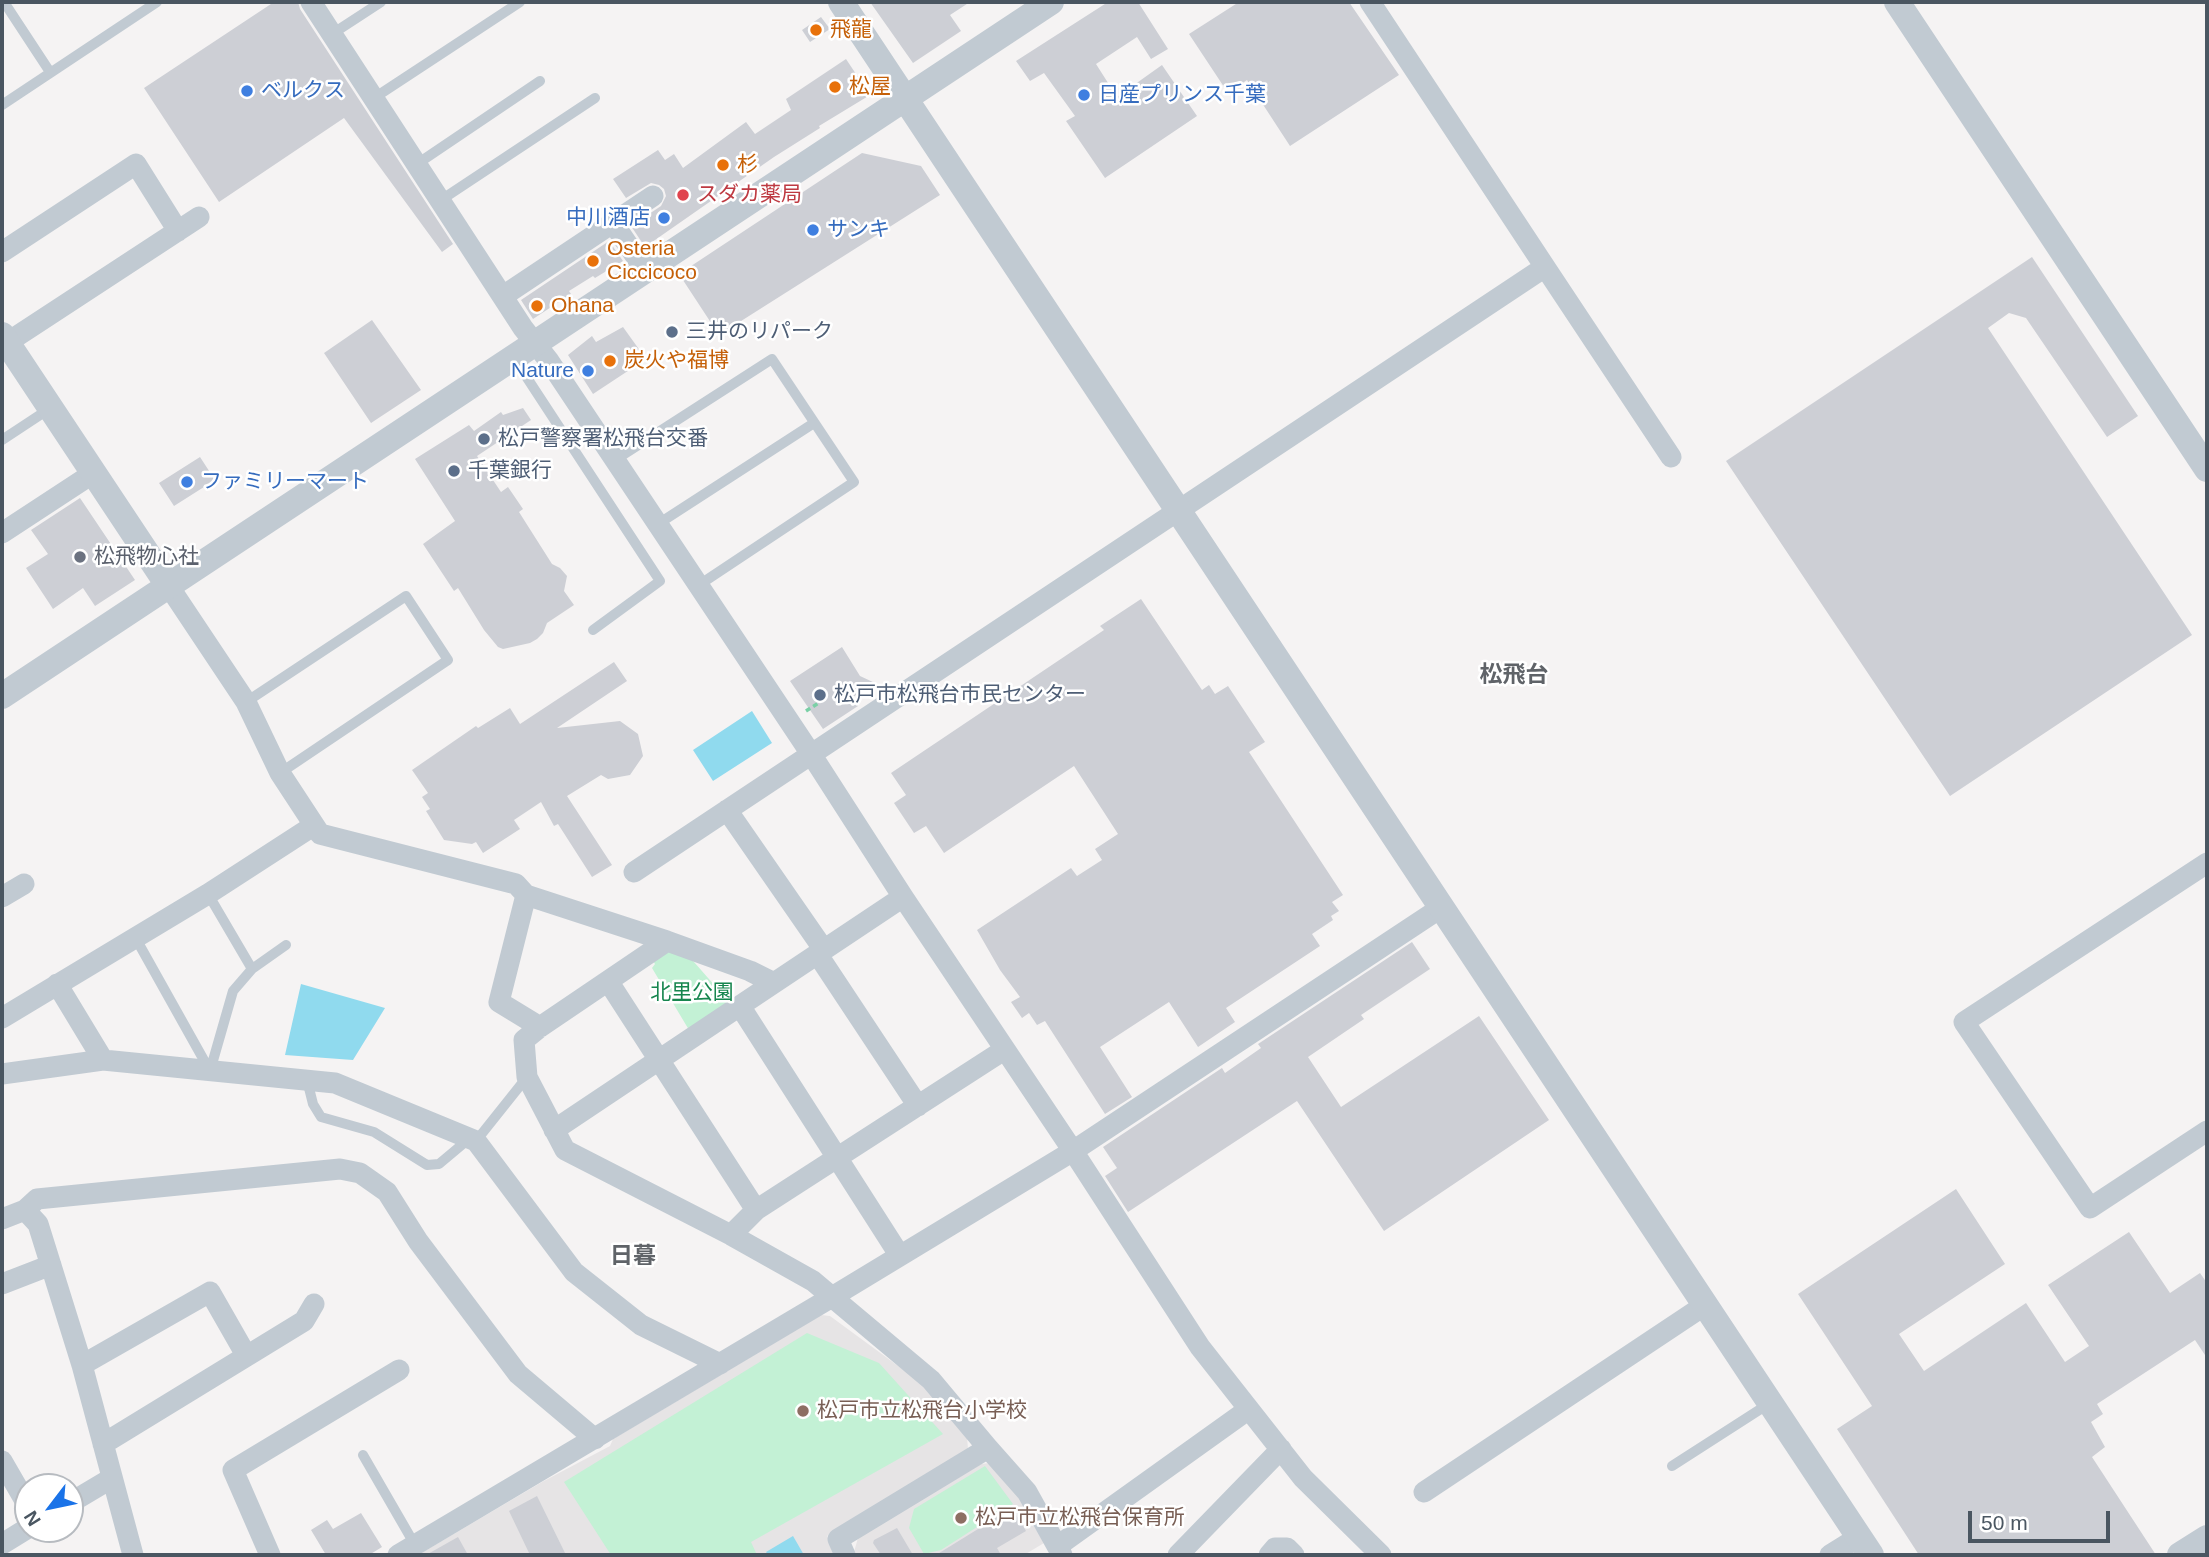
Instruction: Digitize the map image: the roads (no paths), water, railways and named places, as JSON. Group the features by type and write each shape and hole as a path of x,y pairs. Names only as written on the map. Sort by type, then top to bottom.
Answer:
{"street":[{"path":"312,2 503,296 524,351 615,460 1200,1347 1303,1478 1381,1555"},
{"path":"841,2 1865,1546 1830,1555"},
{"path":"2,696 1051,2"},
{"path":"1370,2 1671,457"},
{"path":"1897,2 2207,469"},
{"path":"2,252 136,164 178,230"},
{"path":"503,296 653,196"},
{"path":"199,217 3,342 246,702 280,772 313,826 320,834 516,884 526,895 667,941 750,971 775,984"},
{"path":"613,223 645,270"},
{"path":"634,872 1545,267"},
{"path":"2,533 92,474"},
{"path":"727,810 918,1106"},
{"path":"2,1018 208,894 313,826"},
{"path":"2207,863 1964,1022 2090,1208 2207,1131"},
{"path":"2,897 24,884"},
{"path":"526,895 499,1002 540,1027"},
{"path":"554,1130 903,897"},
{"path":"407,1550 1073,1151 1442,907"},
{"path":"667,941 524,1040 527,1077 565,1150 731,1235 813,1281 931,1380 1027,1492 1060,1550 1249,1409"},
{"path":"608,981 755,1210"},
{"path":"57,984 103,1060"},
{"path":"740,1006 900,1256"},
{"path":"731,1235 755,1210 1004,1050"},
{"path":"2,1074 103,1060 307,1078 335,1083 473,1139 574,1272 641,1325 720,1364"},
{"path":"2,1219 25,1210 37,1199 340,1169 360,1173 387,1192 418,1241 518,1374 595,1439"},
{"path":"25,1210 38,1224 82,1365 112,1478 126,1552"},
{"path":"2,1284 51,1265"},
{"path":"82,1365 209,1292 246,1355"},
{"path":"103,1444 304,1321 314,1304"},
{"path":"1424,1492 1705,1305"},
{"path":"270,1555 233,1469 399,1370"},
{"path":"845,1555 838,1539 988,1448"},
{"path":"1178,1555 1281,1449"},
{"path":"2,1461 14,1482"},
{"path":"84,1495 112,1478"},
{"path":"2180,1555 2207,1538"},
{"path":"1269,1555 1275,1548 1287,1548 1294,1555"}],"lane":[{"path":"4,2 50,72"},
{"path":"2,105 157,2"},
{"path":"332,34 381,2"},
{"path":"374,98 520,2"},
{"path":"417,164 540,81"},
{"path":"441,200 596,98"},
{"path":"524,351 660,581 593,630"},
{"path":"615,460 772,359 854,482 699,585"},
{"path":"2,440 49,409"},
{"path":"658,524 814,423"},
{"path":"246,702 406,596 448,660 280,772"},
{"path":"208,894 251,969"},
{"path":"135,937 210,1071"},
{"path":"210,1071 233,991 251,969 286,945"},
{"path":"307,1078 313,1104 321,1117 374,1132 426,1165 439,1164 473,1139 527,1077"},
{"path":"1672,1466 1770,1403"},
{"path":"363,1455 407,1550"}],"water":[{"path":"752,711 772,743 713,781 693,750"},
{"path":"301,984 385,1008 353,1060 285,1055"},
{"path":"793,1536 804,1555 768,1555 766,1552"}],"place":[{"name":"飛龍","path":"816,30"},
{"name":"松屋","path":"835,87"},
{"name":"ベルクス","path":"247,91"},
{"name":"日産プリンス千葉","path":"1084,95"},
{"name":"杉","path":"723,165"},
{"name":"スダカ薬局","path":"683,195"},
{"name":"中川酒店","path":"664,218"},
{"name":"サンキ","path":"813,230"},
{"name":"Osteria Ciccicoco","path":"593,261"},
{"name":"Ohana","path":"537,306"},
{"name":"三井のリパーク","path":"672,332"},
{"name":"炭火や福博","path":"610,361"},
{"name":"Nature","path":"588,371"},
{"name":"松戸警察署松飛台交番","path":"484,439"},
{"name":"千葉銀行","path":"454,471"},
{"name":"ファミリーマート","path":"187,482"},
{"name":"松飛物心社","path":"80,557"},
{"name":"松戸市松飛台市民センター","path":"820,695"},
{"name":"松戸市立松飛台小学校","path":"803,1411"},
{"name":"松戸市立松飛台保育所","path":"961,1518"}],"district":[{"name":"松飛台","path":"1514,676"},
{"name":"日暮","path":"633,1257"}],"park label":[{"name":"北里公園","path":"692,993"}]}
